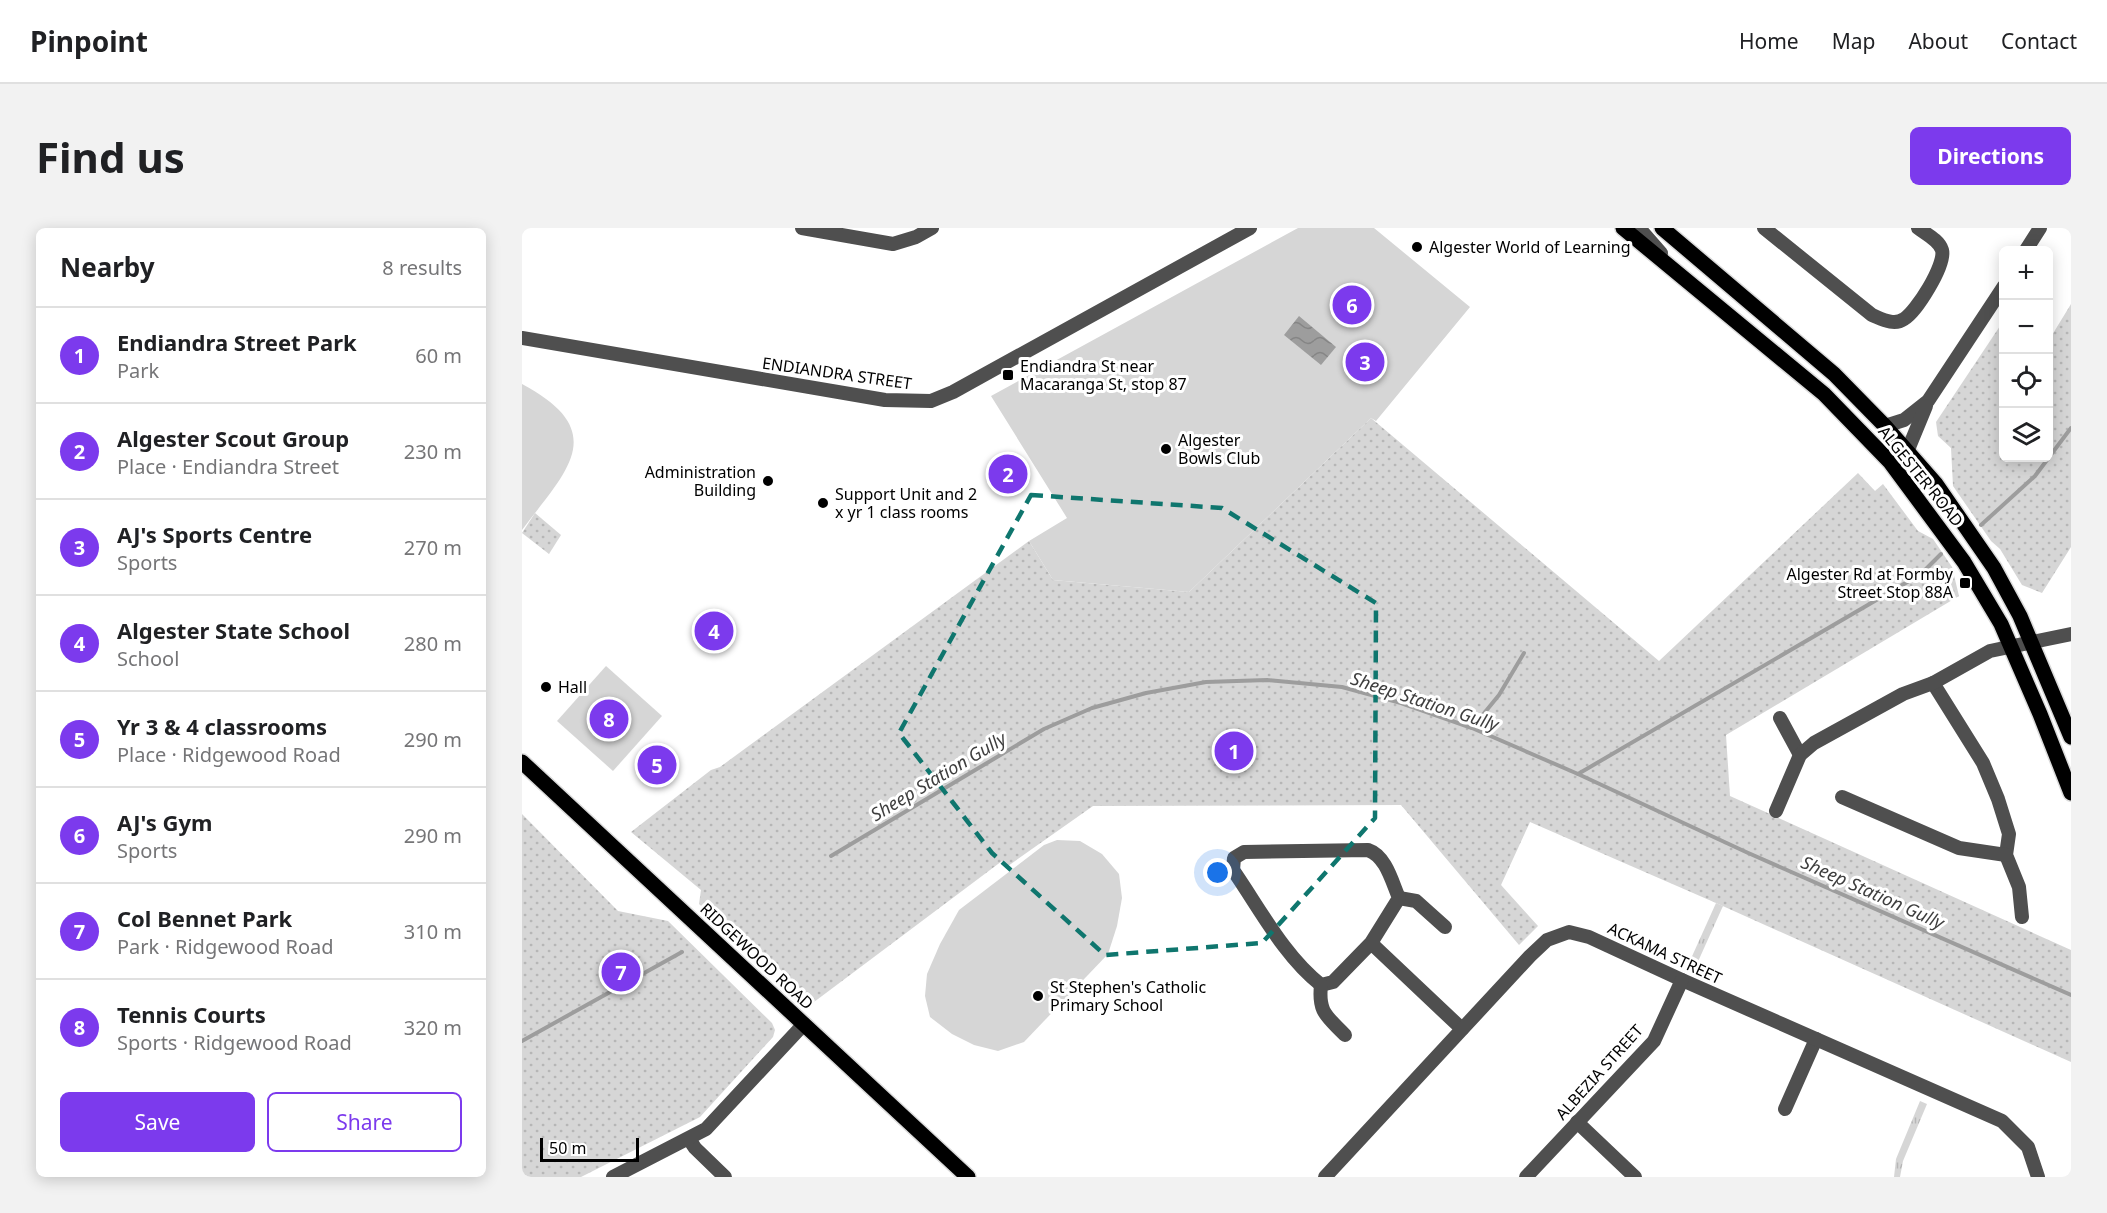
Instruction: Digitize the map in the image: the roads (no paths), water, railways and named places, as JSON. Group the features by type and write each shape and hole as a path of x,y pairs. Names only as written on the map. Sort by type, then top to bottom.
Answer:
{"main road":[{"name":"ALGESTER ROAD","path":"1623,228 1824,394 1890,462 1964,562 1987,601 2011,645 2071,793"},
{"name":"ALGESTER ROAD","path":"1662,228 1834,374 1885,426 1936,484 1994,568 2020,616 2071,738"},
{"name":"RIDGEWOOD ROAD","path":"522,762 968,1177"}],"street":[{"path":"802,228 893,244 916,237 932,228"},
{"name":"ENDIANDRA STREET","path":"522,338 885,400 931,401 953,392 1250,228"},
{"path":"1639,228 1682,277"},
{"path":"1764,228 1872,315 1885,321 1896,322 1905,319 1931,285 1939,271 1943,257 1942,248 1936,241 1918,228"},
{"path":"2029,246 2040,228"},
{"path":"1908,452 1928,401 1999,294"},
{"path":"1885,426 1904,420 1928,401"},
{"path":"1776,811 1800,755 1814,743 1903,694 1933,683 1990,651 2071,634"},
{"path":"1933,683 1983,763 1998,799 2009,834 2006,855 2019,887 2022,917"},
{"path":"1780,718 1800,755"},
{"path":"1842,797 1959,848 2006,855"},
{"path":"1321,986 1291,955 1233,870 1234,858 1244,852 1368,850 1376,853 1382,860 1399,898"},
{"path":"1399,898 1416,901 1445,927"},
{"path":"1321,986 1333,982 1371,943 1399,898"},
{"name":"ACKAMA STREET","path":"1325,1177 1547,940 1569,932 1589,937 2002,1121 2028,1147 2038,1177"},
{"path":"1371,943 1462,1029"},
{"name":"ALBEZIA STREET","path":"1526,1177 1653,1041 1682,980"},
{"path":"1321,986 1320,1000 1323,1012 1345,1035"},
{"path":"613,1177 706,1129 804,1024"},
{"path":"1785,1109 1816,1039"},
{"path":"1577,1122 1635,1177"},
{"path":"689,1138 695,1148 725,1177"}],"water":[{"path":"1299,316 1336,347 1321,365 1284,335"}],"waterway":[{"path":"1981,525 2035,476 2071,428"},
{"path":"1578,774 1921,574 1941,554"},
{"path":"1472,728 1499,695 1524,653"},
{"name":"Sheep Station Gully","path":"831,856 1044,729 1092,708 1146,693 1206,682 1267,680 1342,687 1401,703 1472,728 2071,995"},
{"name":"Sheep Station Gully","path":"522,1041 682,952"}],"place":[{"name":"Algester World of Learning","path":"1417,247"},
{"name":"AJ's Gym","path":"1352,305"},
{"name":"AJ's Sports Centre","path":"1365,362"},
{"name":"Endiandra St near Macaranga St, stop 87","path":"1008,375"},
{"name":"Algester Bowls Club","path":"1166,449"},
{"name":"Algester Scout Group","path":"1008,474"},
{"name":"Administration Building","path":"768,481"},
{"name":"Support Unit and 2 x yr 1 class rooms","path":"823,503"},
{"name":"Algester Rd at Formby Street Stop 88A","path":"1965,583"},
{"name":"Algester State School","path":"714,631"},
{"name":"Hall","path":"546,687"},
{"name":"Tennis Courts","path":"609,719"},
{"name":"Endiandra Street Park","path":"1234,751"},
{"name":"Yr 3 & 4 classrooms","path":"657,765"},
{"name":"Col Bennet Park","path":"621,972"},
{"name":"St Stephen's Catholic Primary School","path":"1038,996"}]}
